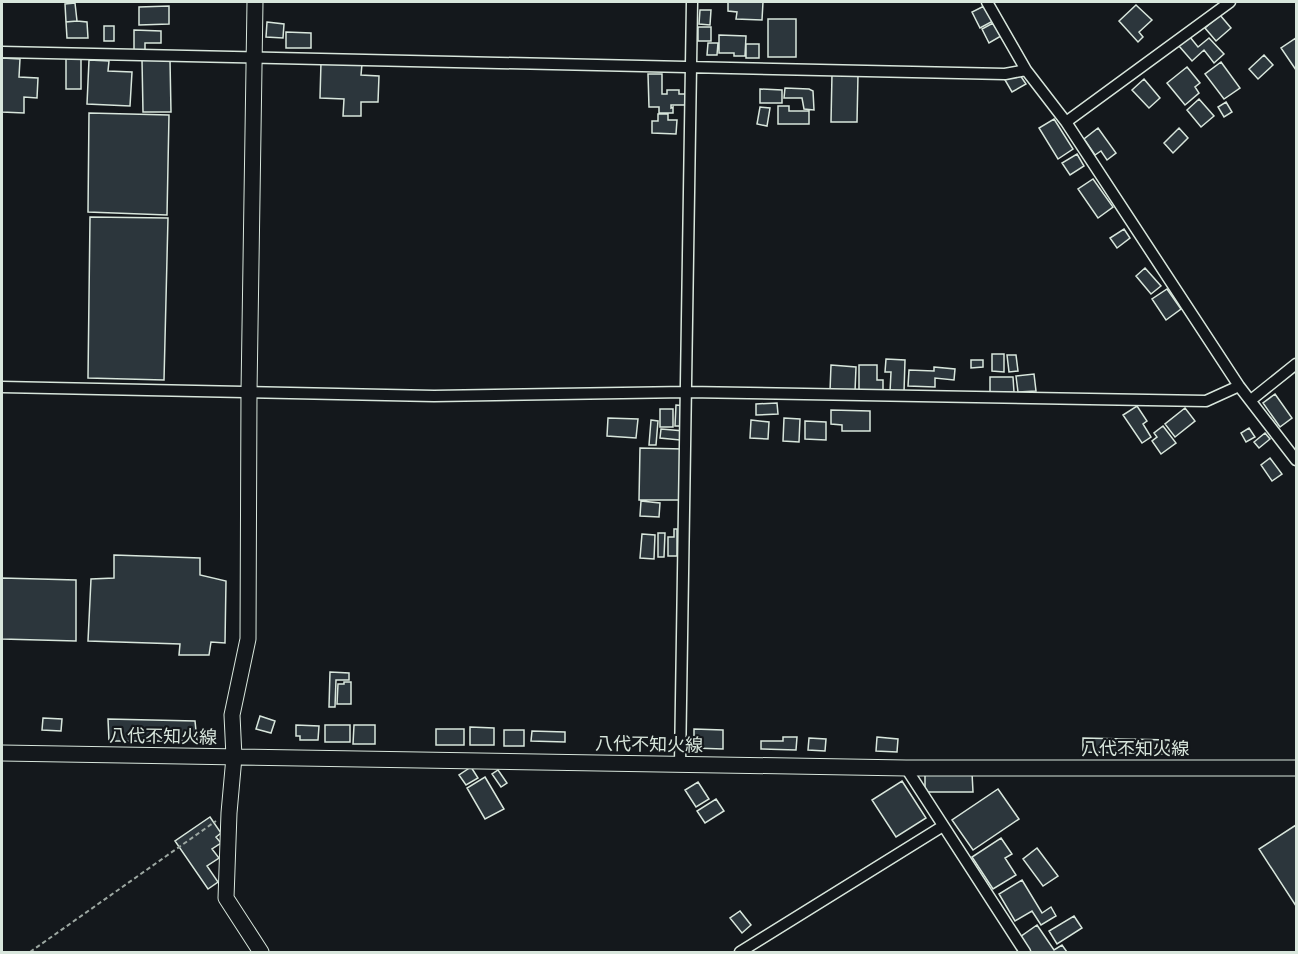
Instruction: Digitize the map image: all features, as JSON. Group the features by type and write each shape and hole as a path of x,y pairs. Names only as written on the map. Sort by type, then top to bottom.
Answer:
{"main road":[{"path":"255,2 248,639 232,715 234,757 229,813 226,898 261,952"},
{"name":"八代不知火線","path":"2,753 906,768 1296,768"}],"street":[{"path":"680,764 692,2"},
{"path":"987,2 1026,70 1066,122 1239,386 1296,460"},
{"path":"1066,122 1230,2"},
{"path":"2,52 1005,74 1026,70"},
{"path":"1251,400 1296,364"},
{"path":"2,387 434,396 687,392 1206,401 1239,386"},
{"path":"906,768 1025,952"},
{"path":"740,952 943,826"}],"path":[{"path":"30,952 229,813"}],"building":[{"path":"728,2 763,2 762,20 736,19 737,12 728,11"},
{"path":"75,3 77,21 66,22 65,4"},
{"path":"1136,5 1152,20 1139,32 1143,37 1138,42 1119,21"},
{"path":"169,6 169,24 139,25 139,7"},
{"path":"984,6 993,21 980,28 972,12"},
{"path":"700,10 711,10 710,25 699,24"},
{"path":"1220,15 1231,28 1216,41 1205,28"},
{"path":"768,19 796,19 796,57 768,57"},
{"path":"66,22 87,22 88,38 67,38"},
{"path":"267,22 284,24 283,38 266,37"},
{"path":"993,23 1001,36 989,43 982,29"},
{"path":"104,26 114,26 114,41 104,41"},
{"path":"698,27 711,27 711,41 698,41"},
{"path":"134,30 161,31 161,43 145,43 145,50 134,50"},
{"path":"286,32 311,33 311,48 286,48"},
{"path":"719,35 746,36 745,56 719,53"},
{"path":"1190,37 1198,47 1209,38 1224,54 1214,63 1204,50 1192,61 1179,46"},
{"path":"1296,38 1296,70 1281,48"},
{"path":"708,43 718,43 717,55 707,55"},
{"path":"746,44 759,44 759,58 746,58"},
{"path":"1264,55 1273,65 1258,79 1249,69"},
{"path":"2,58 20,59 19,77 38,78 37,98 24,97 24,113 2,112"},
{"path":"66,58 81,58 81,89 66,89"},
{"path":"89,60 109,61 108,71 132,72 130,106 87,104"},
{"path":"142,60 170,60 171,112 143,112"},
{"path":"321,62 362,64 361,75 379,76 378,102 361,102 361,116 343,116 344,99 320,98"},
{"path":"1221,62 1240,88 1224,99 1205,74"},
{"path":"1187,67 1200,83 1195,87 1199,93 1185,105 1167,83"},
{"path":"648,74 662,74 662,94 667,94 667,90 679,90 679,94 686,94 686,105 671,105 673,113 659,113 659,107 649,107"},
{"path":"832,74 858,75 857,122 831,122"},
{"path":"1020,75 1026,84 1012,92 1005,80 1011,76"},
{"path":"1144,79 1160,98 1149,108 1132,90"},
{"path":"785,88 813,91 814,110 804,109 802,98 784,98"},
{"path":"760,89 782,90 782,103 760,103"},
{"path":"1199,99 1214,116 1201,127 1187,110"},
{"path":"1226,102 1232,112 1224,117 1218,107"},
{"path":"778,106 789,106 789,111 809,111 809,124 778,124"},
{"path":"760,107 770,108 767,126 757,124"},
{"path":"89,113 169,115 167,215 88,212"},
{"path":"658,114 668,114 668,120 677,120 676,134 652,133 652,121 658,121"},
{"path":"1054,119 1073,149 1058,159 1039,128"},
{"path":"1098,128 1116,153 1107,160 1101,151 1095,155 1084,139"},
{"path":"1179,128 1188,138 1173,153 1164,143"},
{"path":"1077,154 1084,166 1070,175 1062,163"},
{"path":"1093,179 1113,207 1098,218 1078,189"},
{"path":"90,217 168,218 164,380 88,378"},
{"path":"1124,229 1130,238 1117,248 1110,238"},
{"path":"1145,268 1161,286 1151,294 1136,276"},
{"path":"1167,289 1181,309 1166,320 1152,299"},
{"path":"992,354 1004,354 1004,372 992,371"},
{"path":"1007,355 1016,355 1018,371 1009,372"},
{"path":"886,359 905,360 904,392 890,392 891,372 885,372"},
{"path":"971,360 983,360 983,367 971,368"},
{"path":"831,365 856,367 855,392 830,391"},
{"path":"859,365 877,365 877,380 883,380 883,392 859,391"},
{"path":"934,367 955,369 954,380 935,378 935,387 908,386 909,370 934,371"},
{"path":"1034,374 1036,391 1018,392 1016,376"},
{"path":"990,377 1013,377 1014,392 990,393"},
{"path":"1275,394 1292,418 1280,427 1263,403"},
{"path":"777,403 778,414 756,415 756,404"},
{"path":"676,405 686,406 685,426 675,426"},
{"path":"1137,406 1147,421 1143,424 1151,437 1142,443 1123,415"},
{"path":"1185,408 1195,421 1175,437 1165,424"},
{"path":"660,409 673,409 673,427 660,427"},
{"path":"831,410 870,411 870,431 842,431 842,425 831,424"},
{"path":"608,418 638,419 636,438 607,436"},
{"path":"784,418 800,419 799,442 783,441"},
{"path":"651,420 658,421 656,445 649,445"},
{"path":"751,420 769,422 768,439 750,438"},
{"path":"805,421 826,422 826,440 805,439"},
{"path":"1163,426 1176,443 1161,454 1152,441 1157,437 1154,433"},
{"path":"1249,428 1255,437 1246,442 1241,433"},
{"path":"661,429 684,431 680,440 660,438"},
{"path":"1265,433 1270,439 1259,448 1254,442"},
{"path":"640,448 683,449 682,500 639,500"},
{"path":"1270,458 1282,474 1272,481 1261,465"},
{"path":"641,501 660,503 659,517 640,516"},
{"path":"674,529 677,529 677,556 668,556 668,537 674,537"},
{"path":"658,533 665,533 664,557 658,557"},
{"path":"642,534 655,535 654,559 640,558"},
{"path":"114,555 200,558 200,575 226,581 225,643 211,642 209,655 179,655 180,644 88,641 91,579 114,578"},
{"path":"2,578 76,580 76,641 2,639"},
{"path":"330,672 349,673 349,680 336,680 335,707 329,707"},
{"path":"344,682 351,682 351,704 337,704 338,684 344,684"},
{"path":"260,716 275,721 271,733 256,729"},
{"path":"43,718 62,719 61,731 42,730"},
{"path":"108,719 195,721 197,741 109,741"},
{"path":"296,725 319,726 318,740 300,740 300,736 296,736"},
{"path":"325,725 350,725 350,742 325,742"},
{"path":"354,725 375,725 375,744 353,744"},
{"path":"470,727 494,728 494,745 470,745"},
{"path":"436,729 464,729 464,745 436,745"},
{"path":"694,729 723,730 723,749 694,748"},
{"path":"504,730 524,730 524,746 504,746"},
{"path":"532,731 565,732 565,742 531,741"},
{"path":"783,737 797,737 796,750 761,749 761,741 783,741"},
{"path":"877,737 898,739 897,752 876,751"},
{"path":"809,738 826,739 825,751 808,750"},
{"path":"1083,738 1169,740 1169,754 1083,752"},
{"path":"471,767 478,778 466,785 459,775"},
{"path":"498,770 507,783 501,787 492,774"},
{"path":"925,773 972,773 973,792 925,792"},
{"path":"485,777 504,809 485,819 467,788"},
{"path":"902,781 926,818 896,837 872,800"},
{"path":"698,782 709,799 696,807 685,790"},
{"path":"998,789 1019,819 973,850 952,820"},
{"path":"716,799 724,811 705,823 697,811"},
{"path":"210,817 221,833 216,837 221,843 212,849 219,858 207,866 218,882 208,889 175,841"},
{"path":"1296,825 1296,906 1259,849"},
{"path":"1001,838 1012,854 1005,858 1016,875 993,889 972,857"},
{"path":"1037,848 1058,876 1043,886 1023,859"},
{"path":"1022,880 1042,913 1051,907 1056,916 1041,925 1032,911 1015,921 999,894"},
{"path":"740,911 751,925 742,933 730,918"},
{"path":"1074,916 1082,928 1057,944 1049,931"},
{"path":"1037,925 1054,950 1062,945 1067,952 1031,952 1020,937"}]}
